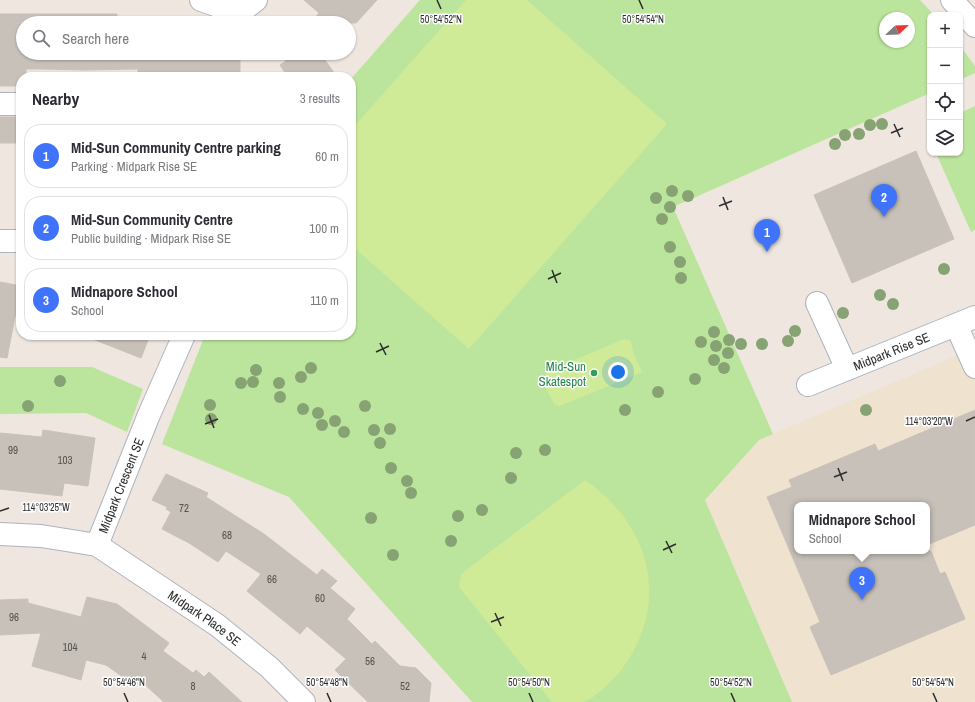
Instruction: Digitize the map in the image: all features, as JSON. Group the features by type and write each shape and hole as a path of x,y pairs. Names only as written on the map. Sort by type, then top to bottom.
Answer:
{"street":[{"path":"201,0 224,8 242,11 256,0"},
{"path":"952,0 975,26"},
{"path":"0,104 16,104"},
{"path":"0,241 16,241"},
{"path":"817,303 847,369"},
{"path":"966,321 975,367"},
{"name":"Midpark Rise SE","path":"808,385 966,321"},
{"name":"Midpark Crescent SE","path":"0,534 41,536 98,545 148,417 182,340"},
{"name":"Midpark Place SE","path":"98,545 217,626 269,667 304,702"}],"shaded area":[{"path":"975,348 975,700 971,702 792,702 705,500 759,440"}],"green space":[{"path":"420,0 920,0 931,12 927,12 927,94 673,207 773,434 759,440 705,500 792,702 472,702 289,497 162,444 203,340 356,340 356,73"},
{"path":"466,0 527,0 667,124 469,349 356,249 356,124"},
{"path":"963,50 975,66 975,73 963,79"},
{"path":"975,106 975,230 971,232 937,156 963,156 963,112"},
{"name":"Mid-Sun Skatespot","path":"624,339 631,341 633,352 642,372 560,406 555,405 544,385 546,374 553,369"},
{"path":"0,367 92,367 143,389 127,432 86,413 0,414"},
{"path":"585,480 608,498 626,519 639,542 647,567 649,592 646,618 637,644 622,669 604,688 582,702 552,702 459,587 461,574"}],"building":[{"path":"304,0 377,0 356,23 356,16 317,16 319,13"},
{"path":"0,14 117,14 117,16 16,16 16,60 240,60 240,72 138,72 138,69 26,69 26,72 16,72 16,86 0,86"},
{"path":"325,60 333,72 285,72 280,65 286,61"},
{"path":"0,117 16,117 16,143 0,143"},
{"path":"916,151 954,239 852,283 814,195"},
{"path":"0,282 16,285 16,312 7,358 0,357"},
{"path":"95,340 148,340 141,358"},
{"path":"975,410 975,525 930,544 930,502 794,502 794,554 930,554 931,551 940,574 945,572 965,619 831,675 810,627 820,622 767,497 792,487 789,480 875,444 878,451"},
{"path":"43,430 95,438 88,486 64,483 62,496 0,489 0,433 42,437"},
{"path":"166,474 208,493 206,497 264,534 317,575 322,569 337,581 330,588 355,609 347,619 372,644 375,641 400,666 416,668 431,683 429,702 368,702 335,670 346,659 307,626 300,634 247,591 261,574 226,551 218,562 189,543 162,529 171,512 166,509 167,507 152,500"},
{"path":"87,597 117,604 169,643 163,651 193,673 196,670 204,677 209,672 242,702 164,702 143,683 124,683 123,677 106,665 86,660 81,680 32,666 41,633 0,635 0,600 28,599 28,603 81,617"}],"place":[{"name":"Mid-Sun Community Centre","path":"884,217"},
{"name":"Mid-Sun Community Centre parking","path":"767,252"},
{"name":"Mid-Sun Skatespot","path":"594,373"},
{"name":"Midnapore School","path":"862,600"}]}
